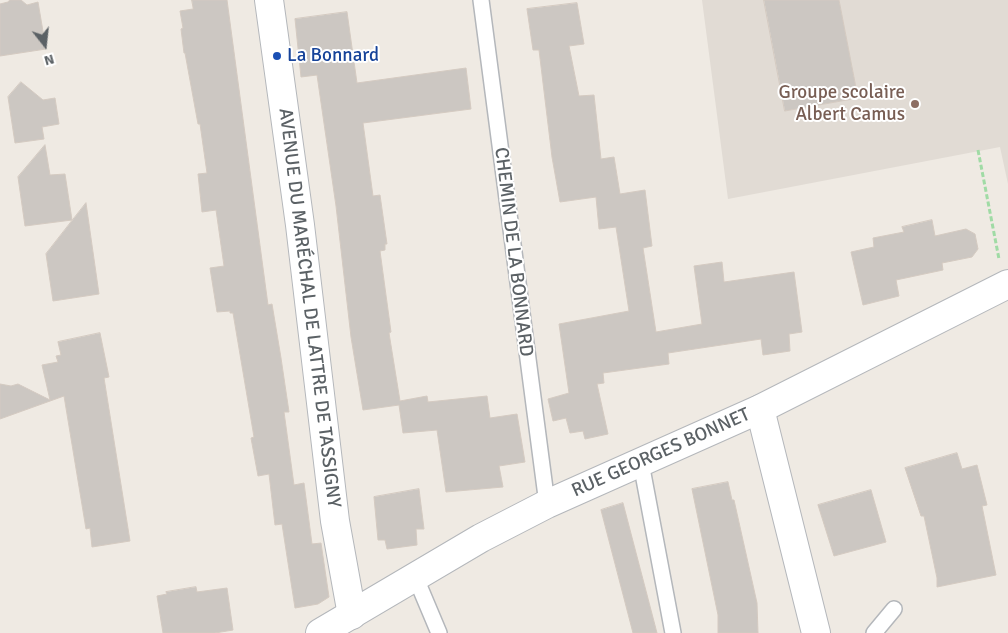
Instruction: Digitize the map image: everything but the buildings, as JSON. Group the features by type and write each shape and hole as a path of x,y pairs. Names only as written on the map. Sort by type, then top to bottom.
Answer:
{"street":[{"name":"AVENUE DU MARÉCHAL DE LATTRE DE TASSIGNY","path":"269,0 300,225 335,521 352,615"},
{"name":"RUE GEORGES BONNET","path":"320,633 481,538 546,504 760,409 1006,285"},
{"path":"760,409 816,633"}],"lane":[{"name":"CHEMIN DE LA BONNARD","path":"481,0 546,504"},
{"path":"641,463 673,633"},
{"path":"415,576 439,633"},
{"path":"874,633 894,609"}],"path":[{"path":"978,150 1006,285"}],"shaded area":[{"name":"Groupe scolaire Albert Camus","path":"702,0 764,0 785,111 858,98 839,0 1008,0 1008,184 1000,147 728,199"}],"place":[{"name":"La Bonnard","path":"277,56"},
{"name":"Groupe scolaire Albert Camus","path":"915,104"}]}
